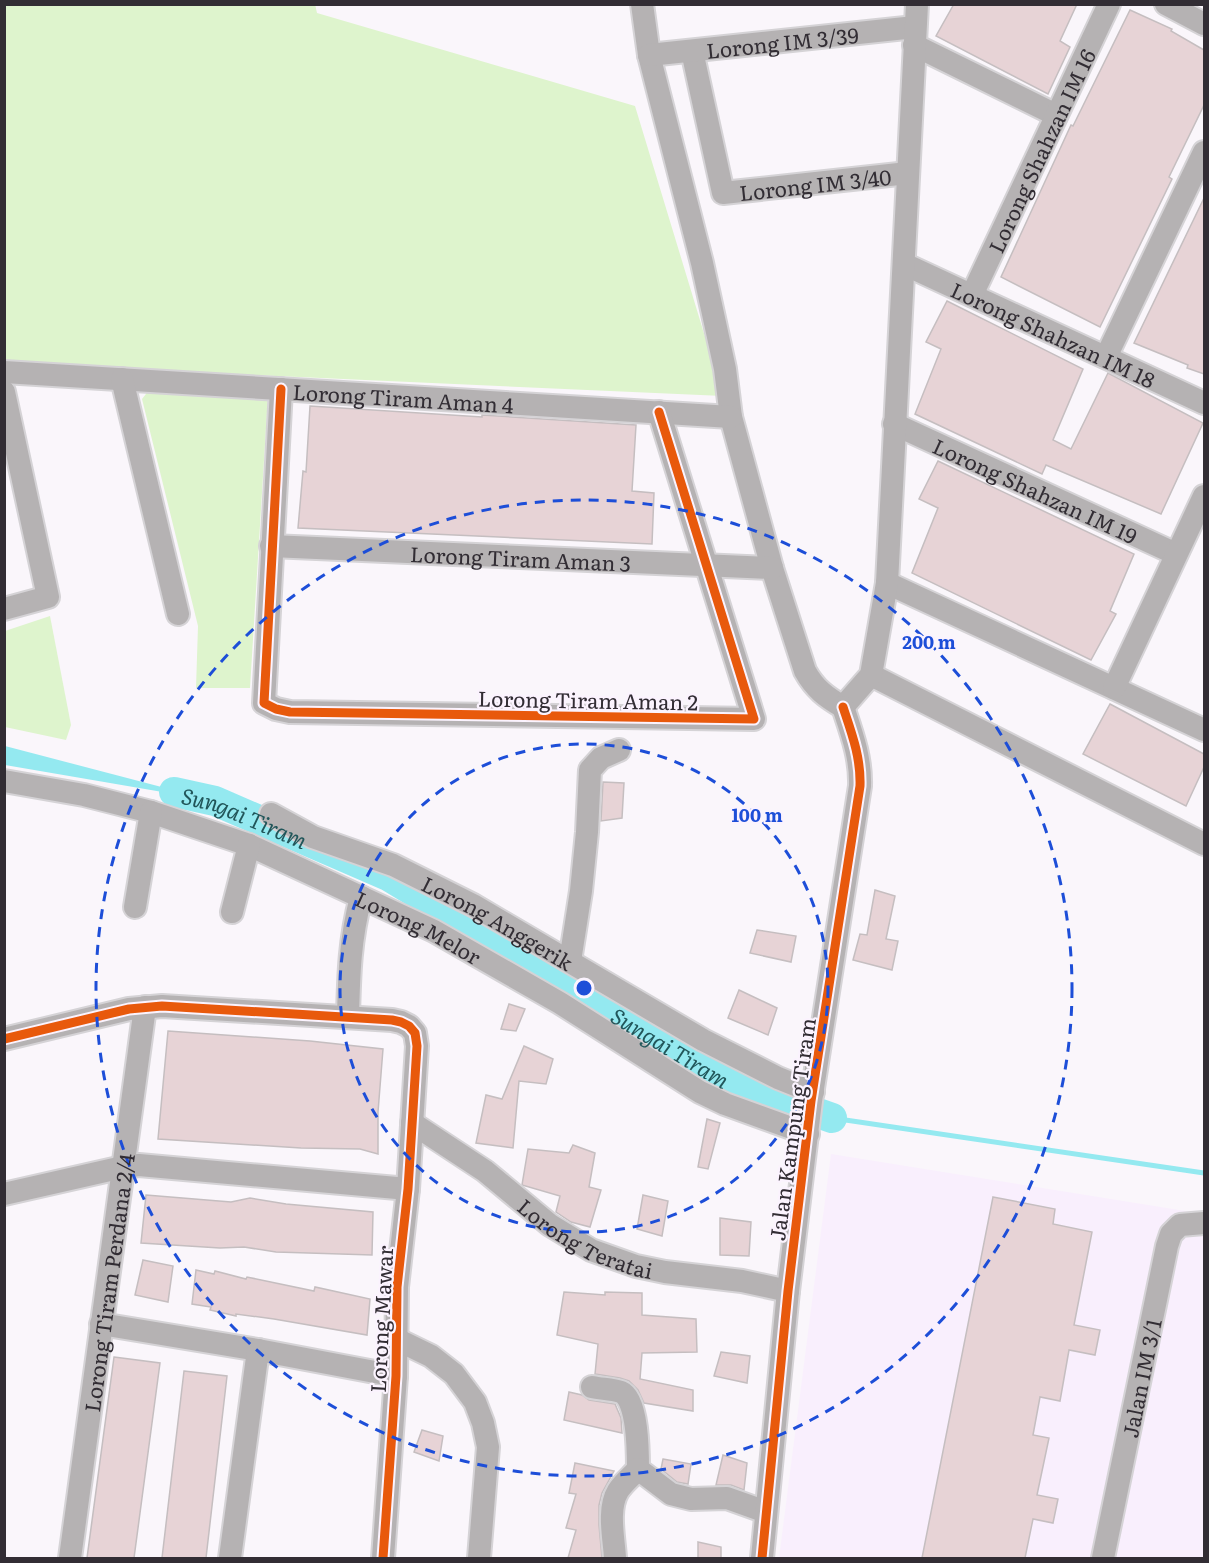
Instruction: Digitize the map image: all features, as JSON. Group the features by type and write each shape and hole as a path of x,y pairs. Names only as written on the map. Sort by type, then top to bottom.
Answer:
{"street":[{"path":"642,4 649,55 702,263 725,369 731,417 772,568 805,671 821,694 843,707 871,675 887,583 917,4"},
{"name":"Lorong Shahzan IM 16","path":"972,295 1109,4"},
{"path":"1166,4 1204,24"},
{"path":"915,36 1056,115"},
{"name":"Lorong IM 3/39","path":"649,55 915,36"},
{"name":"Lorong IM 3/40","path":"692,51 723,193 908,173"},
{"path":"1106,357 1204,152"},
{"name":"Lorong Shahzan IM 18","path":"904,264 1204,403"},
{"name":"Lorong Tiram Aman 4","path":"4,372 731,417"},
{"path":"122,379 178,614"},
{"path":"271,546 281,389"},
{"path":"4,392 11,457 48,597 4,609"},
{"path":"659,412 707,567"},
{"name":"Lorong Shahzan IM 19","path":"894,424 1176,554"},
{"path":"1114,688 1204,496"},
{"name":"Lorong Tiram Aman 3","path":"271,546 707,567 772,568"},
{"name":"Lorong Tiram Aman 2","path":"271,546 264,703 276,709 290,711 754,719 707,567"},
{"path":"887,583 1204,730"},
{"path":"871,675 1204,842"},
{"name":"Jalan Kampung Tiram","path":"762,1558 788,1291 810,1112 860,786 858,754 843,707"},
{"path":"570,961 581,891 590,770 601,758 620,750"},
{"name":"Lorong Melor","path":"4,781 84,795 151,812 249,845 434,931 560,1003 700,1092 725,1104 810,1112"},
{"path":"135,908 151,812"},
{"name":"Lorong Anggerik","path":"271,814 313,837 403,870 472,905 704,1040 778,1078 810,1112"},
{"path":"232,912 249,845"},
{"path":"4,1039 145,1007 170,1006 348,1017 352,930 361,897"},
{"name":"Lorong Tiram Perdana 2/4","path":"70,1558 145,1007"},
{"name":"Lorong Mawar","path":"348,1017 401,1022 415,1033 417,1046 408,1189 397,1287 398,1340 383,1558"},
{"name":"Lorong Teratai","path":"412,1123 485,1171 550,1225 591,1250 636,1266 665,1272 742,1281 788,1291"},
{"path":"4,1194 139,1165 408,1189"},
{"name":"Jalan IM 3/1","path":"1103,1558 1167,1246 1171,1234 1180,1225 1204,1223"},
{"path":"101,1324 396,1376"},
{"path":"398,1340 432,1356 454,1374 475,1402 488,1447 479,1558"},
{"path":"230,1558 258,1350"},
{"path":"592,1387 620,1392 627,1396 634,1417 638,1469 619,1491 614,1502 612,1530 615,1558"},
{"path":"638,1469 671,1494 691,1499 727,1498 766,1512"}],"shaded area":[{"path":"831,1154 1204,1214 1204,1558 779,1558"}],"green space":[{"path":"315,4 317,13 635,106 723,396 5,364 5,5"},
{"path":"153,385 268,395 250,688 196,688 198,626 142,399"},
{"path":"50,616 71,725 66,740 5,727 5,631"}],"water":[{"path":"5,746 215,801 5,765"}],"building":[{"path":"954,4 1077,4 1060,41 1070,47 1048,94 936,36"},
{"path":"1130,10 1172,29 1171,31 1204,50 1204,105 1169,177 1172,179 1100,327 1001,277 1071,125 1073,126"},
{"path":"1204,198 1204,374 1134,343"},
{"path":"947,301 1083,369 1053,440 1071,449 1108,373 1203,423 1161,514 1046,465 1042,474 915,414 941,349 926,342"},
{"path":"310,406 636,425 632,491 654,493 652,544 298,528 303,471 306,472"},
{"path":"938,461 1134,554 1110,611 1116,614 1091,660 912,573 938,508 919,499"},
{"path":"1110,704 1204,754 1204,767 1186,806 1083,754"},
{"path":"603,782 624,783 622,818 601,821"},
{"path":"875,890 895,896 886,939 898,941 892,970 853,960 860,934 867,935"},
{"path":"757,930 796,936 791,962 750,953"},
{"path":"739,990 777,1008 768,1035 728,1018"},
{"path":"509,1004 525,1009 516,1031 501,1029"},
{"path":"168,1031 310,1041 383,1049 378,1112 378,1154 360,1149 301,1148 158,1139"},
{"path":"524,1046 553,1059 546,1084 519,1081 513,1148 476,1143 486,1095 502,1099"},
{"path":"707,1119 720,1123 708,1169 698,1167"},
{"path":"573,1145 595,1153 589,1187 601,1190 590,1227 571,1222 556,1212 560,1196 522,1185 528,1149 569,1153"},
{"path":"146,1195 231,1202 250,1198 286,1204 373,1212 372,1255 276,1252 244,1247 220,1248 141,1243"},
{"path":"643,1195 668,1201 662,1236 637,1229"},
{"path":"993,1197 1055,1209 1053,1224 1092,1232 1074,1325 1100,1330 1095,1355 1069,1350 1060,1401 1040,1397 1033,1435 1049,1438 1037,1495 1058,1499 1053,1523 1033,1519 1025,1558 922,1558"},
{"path":"720,1218 751,1222 749,1256 720,1255"},
{"path":"143,1260 173,1266 168,1302 135,1295"},
{"path":"196,1270 214,1274 215,1271 314,1291 315,1287 370,1299 367,1335 274,1319 236,1314 236,1316 210,1310 211,1307 192,1304"},
{"path":"564,1292 605,1295 605,1292 642,1293 642,1315 696,1319 697,1352 642,1353 640,1379 693,1390 693,1411 644,1403 638,1390 629,1381 595,1374 598,1344 557,1335"},
{"path":"721,1352 750,1356 747,1383 714,1376"},
{"path":"114,1357 160,1363 134,1558 87,1558"},
{"path":"184,1371 227,1376 206,1558 162,1558"},
{"path":"569,1392 582,1395 589,1400 615,1404 621,1418 622,1433 564,1420"},
{"path":"422,1430 443,1436 439,1461 414,1452"},
{"path":"723,1455 747,1463 744,1490 731,1485 716,1485"},
{"path":"663,1459 691,1464 688,1484 677,1482 661,1469"},
{"path":"575,1463 614,1471 602,1493 599,1505 602,1558 568,1558 576,1530 566,1528 576,1494 569,1493"},
{"path":"698,1542 721,1547 721,1558 698,1558"}],"waterway":[{"name":"Sungai Tiram","path":"174,792 215,801 388,876 728,1081 832,1118"},
{"name":"Sungai Tiram","path":"832,1118 1204,1173"}],"cycle path":[{"path":"281,389 264,703 290,712 754,719 659,412"},
{"path":"762,1558 788,1291 811,1101 860,786 853,736 843,707"},
{"path":"4,1039 129,1009 162,1006 392,1020 409,1026 415,1033 417,1046 408,1189 397,1287 396,1376 383,1558"}]}
